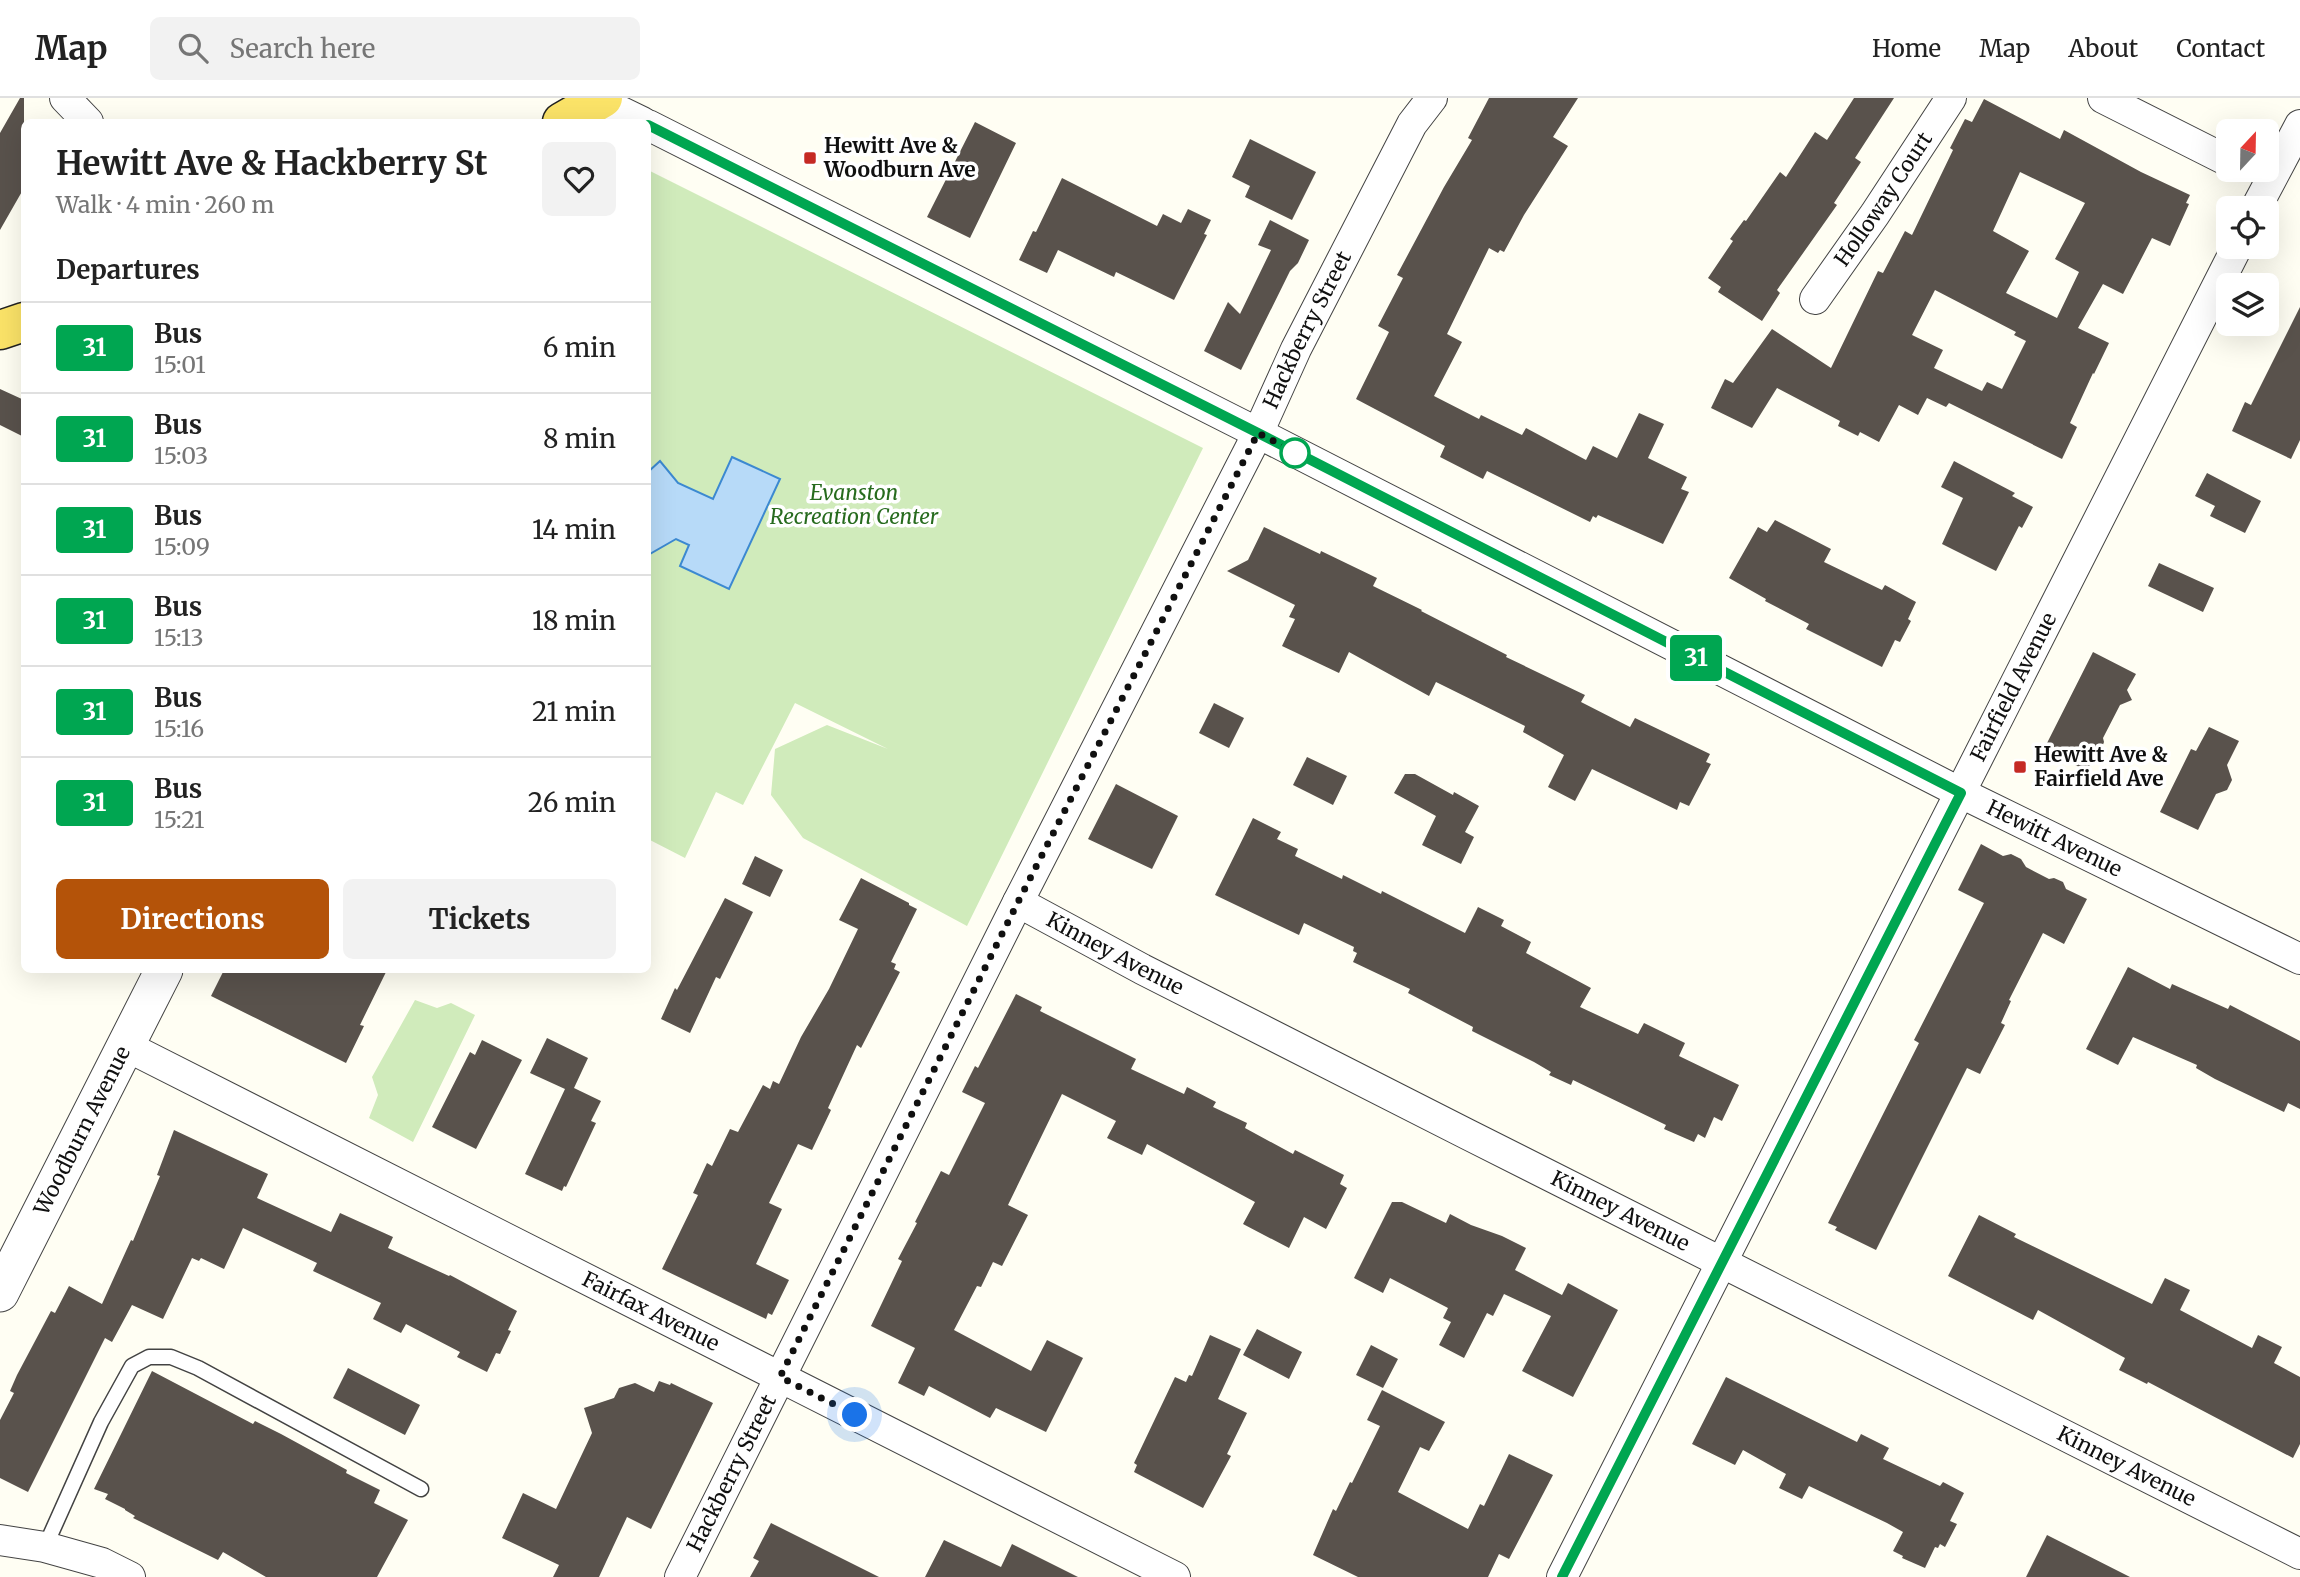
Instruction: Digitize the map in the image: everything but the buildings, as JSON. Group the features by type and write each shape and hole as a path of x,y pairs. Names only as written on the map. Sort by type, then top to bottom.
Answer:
{"main road":[{"path":"568,119 597,105"},
{"path":"0,330 21,323"}],"street":[{"path":"65,98 85,119"},
{"name":"Hackberry Street","path":"680,1577 1018,902 1258,433 1296,349 1412,124 1432,98"},
{"name":"Holloway Court","path":"1815,299 1951,98"},
{"path":"2103,98 2216,155"},
{"path":"597,105 634,119"},
{"path":"2279,150 2300,125"},
{"name":"Hewitt Avenue","path":"651,127 1961,793 2300,960"},
{"name":"Fairfield Avenue","path":"1562,1577 2231,259"},
{"name":"Kinney Avenue","path":"1018,902 1179,988 2300,1554"},
{"name":"Woodburn Avenue","path":"0,1293 162,973"},
{"name":"Fairfax Avenue","path":"126,1046 1175,1577"},
{"path":"0,1540 45,1547 102,1563 130,1577"}],"lane":[{"path":"45,1547 101,1422 132,1366 149,1357 171,1357 198,1368 421,1489"}],"green space":[{"name":"Evanston Recreation Center","path":"651,172 1203,448 967,926 803,838 771,795 775,749 827,725 888,749 795,703 743,805 716,792 685,858 651,841"},
{"path":"415,1000 437,1008 451,1003 475,1015 413,1142 369,1118 378,1095 372,1077"}],"water":[{"path":"732,457 780,479 729,589 680,566 689,545 676,539 651,553 651,469 660,461 678,483 713,499"}],"bus line":[{"name":"31","path":"651,127 1961,793 1562,1577"}],"place":[{"name":"Hewitt Ave & Woodburn Ave","path":"810,158"},
{"name":"Hewitt Ave & Fairfield Ave","path":"2020,767"}],"route":[{"path":"855,1415 780,1377 1018,902 1258,433 1306,458 1295,453"}]}
